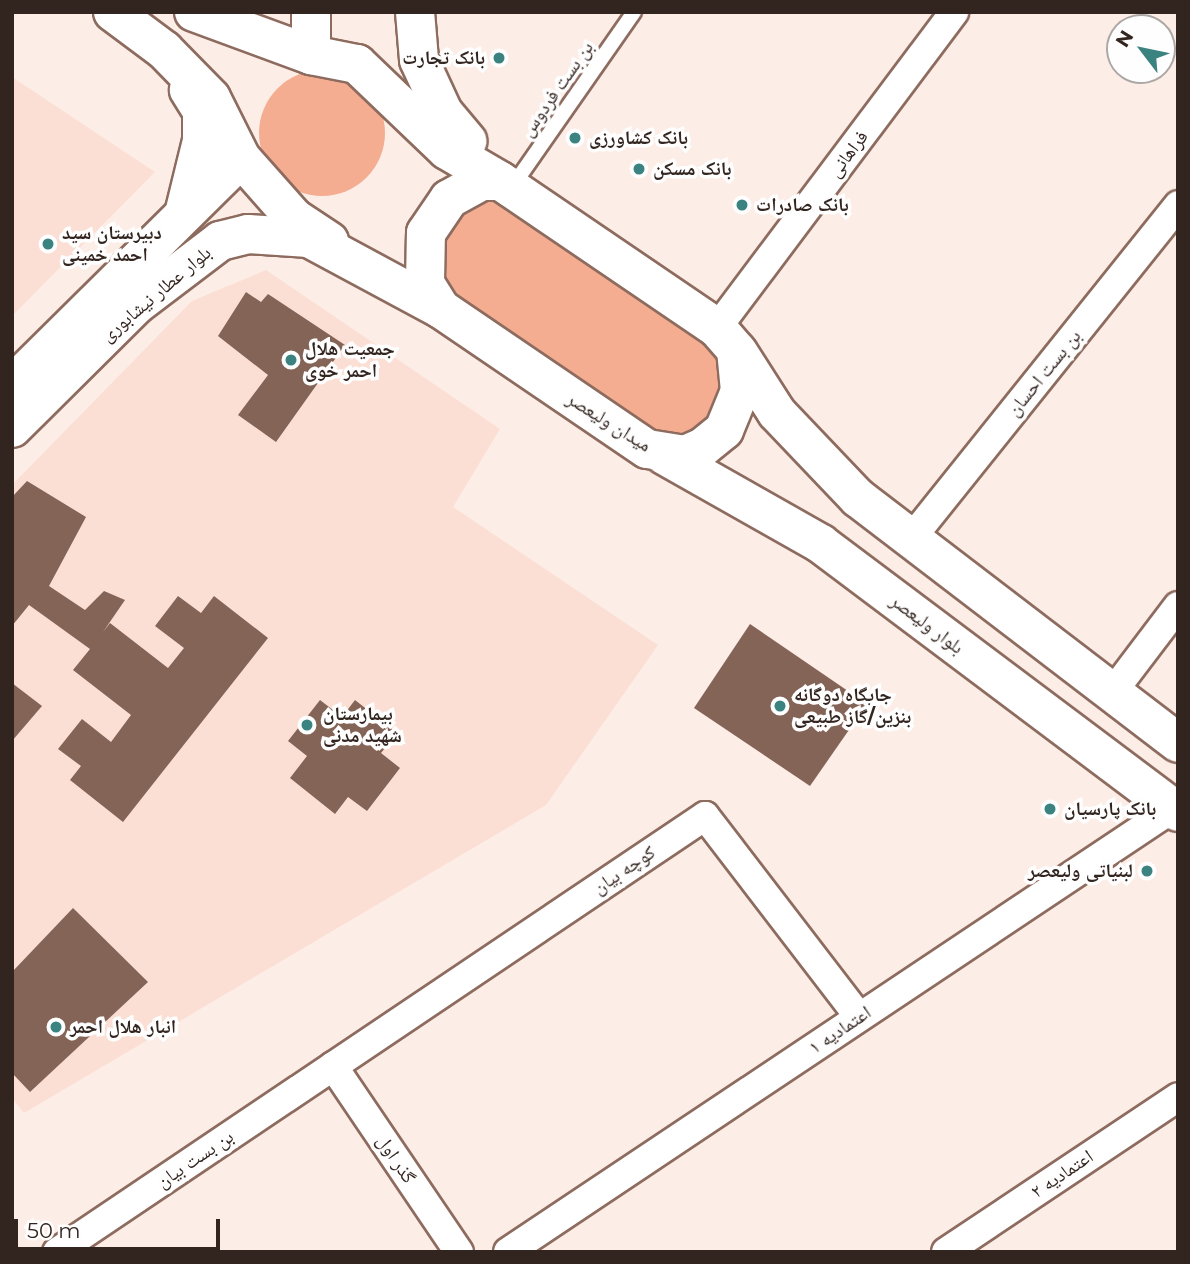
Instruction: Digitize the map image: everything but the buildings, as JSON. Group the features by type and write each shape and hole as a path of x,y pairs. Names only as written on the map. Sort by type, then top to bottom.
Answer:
{"main road":[{"path":"113,12 164,50 211,98 241,158 294,218 393,283"},
{"path":"194,12 310,55 357,64 447,149 505,185 726,339 777,414 858,498 1178,743"},
{"path":"204,12 253,24 274,12"},
{"path":"310,55 311,12"},
{"path":"415,12 419,60 443,112 505,185"},
{"path":"164,50 202,111 202,141 185,210"},
{"name":"بلوار عطار نیشابوری","path":"12,385 185,210 241,158"},
{"name":"میدان ولیعصر","path":"505,185 482,181 449,199 426,233 425,283 442,309 627,438 664,455 703,447 724,430 740,391 726,339"},
{"name":"بلوار عطار نیشابوری","path":"12,428 136,305 220,241 248,234 309,238 442,309"},
{"path":"726,486 734,445 777,414"},
{"name":"بلوار ولیعصر","path":"664,455 726,486 821,544 1175,810"}],"street":[{"name":"فراهانی","path":"726,339 954,12"},
{"name":"بن بست احسان","path":"910,540 1178,205"},
{"path":"1112,693 1178,606"},
{"name":"اعتمادیه ۱","path":"508,1252 1175,810"},
{"name":"کوچه بیان","path":"333,1066 705,816 859,1017"},
{"name":"بن بست بیان","path":"57,1252 333,1066"},
{"name":"گذر اول","path":"333,1066 459,1252"},
{"name":"اعتمادیه ۲","path":"946,1252 1178,1097"}],"lane":[{"name":"بن بست فردوس","path":"505,185 634,12"}],"shaded area":[{"path":"322,70 346,75 367,88 380,109 385,133 380,157 367,178 346,191 322,196 298,191 277,178 264,157 259,133 264,109 277,88 298,75"},
{"name":"دبیرستان سید احمد خمینی","path":"12,77 155,172 12,316"},
{"path":"494,196 707,338 727,380 718,409 699,430 679,440 651,433 459,304 437,281 438,236 455,215"},
{"name":"بیمارستان شهید مدنی","path":"266,270 500,429 453,507 658,645 546,805 24,1113 12,1098 12,485 192,301"}],"place":[{"name":"بانک تجارت","path":"499,58"},
{"name":"بانک کشاورزی","path":"575,138"},
{"name":"بانک مسکن","path":"639,169"},
{"name":"بانک صادرات","path":"742,205"},
{"name":"دبیرستان سید احمد خمینی","path":"48,244"},
{"name":"جمعیت هلال احمر خوی","path":"291,360"},
{"name":"جایگاه دوگانه بنزین/گاز طبیعی","path":"780,706"},
{"name":"بیمارستان شهید مدنی","path":"307,725"},
{"name":"بانک پارسیان","path":"1050,809"},
{"name":"لبنیاتی ولیعصر","path":"1147,871"},
{"name":"انبار هلال احمر","path":"56,1027"}]}
